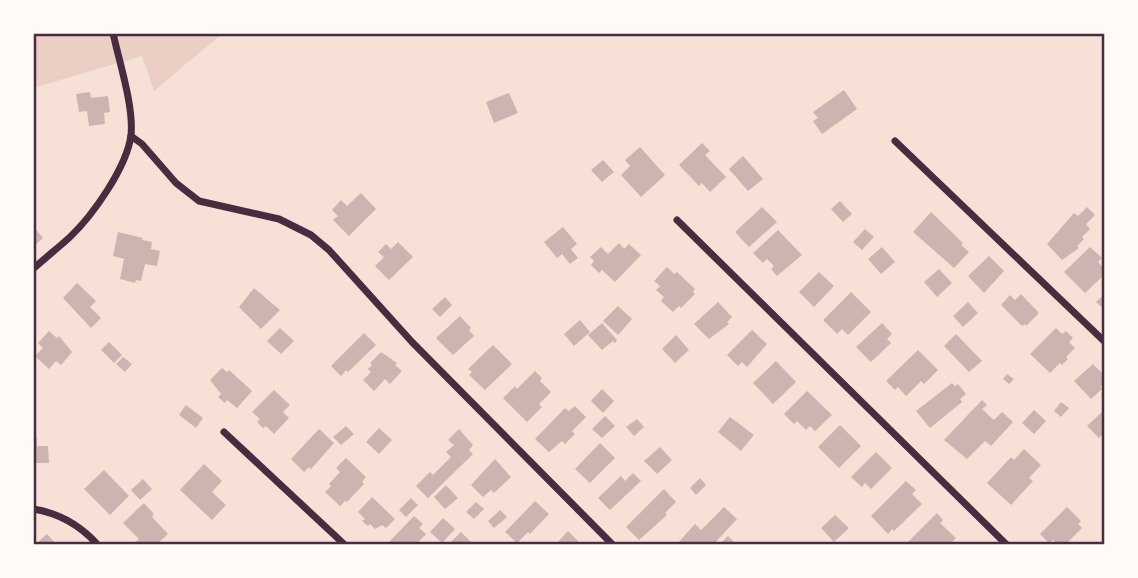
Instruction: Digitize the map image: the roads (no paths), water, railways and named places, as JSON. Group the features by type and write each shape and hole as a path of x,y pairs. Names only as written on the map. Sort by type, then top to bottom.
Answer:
{"street":[{"path":"33,269 72,235 93,209 119,167 131,136 131,115 113,33"},
{"path":"131,136 182,188 199,201 279,219 311,235 329,250 412,342 613,545"},
{"path":"895,141 1105,342"},
{"path":"677,220 1007,545"},
{"path":"224,432 345,545"},
{"path":"33,509 61,517 77,526 98,545"}]}
